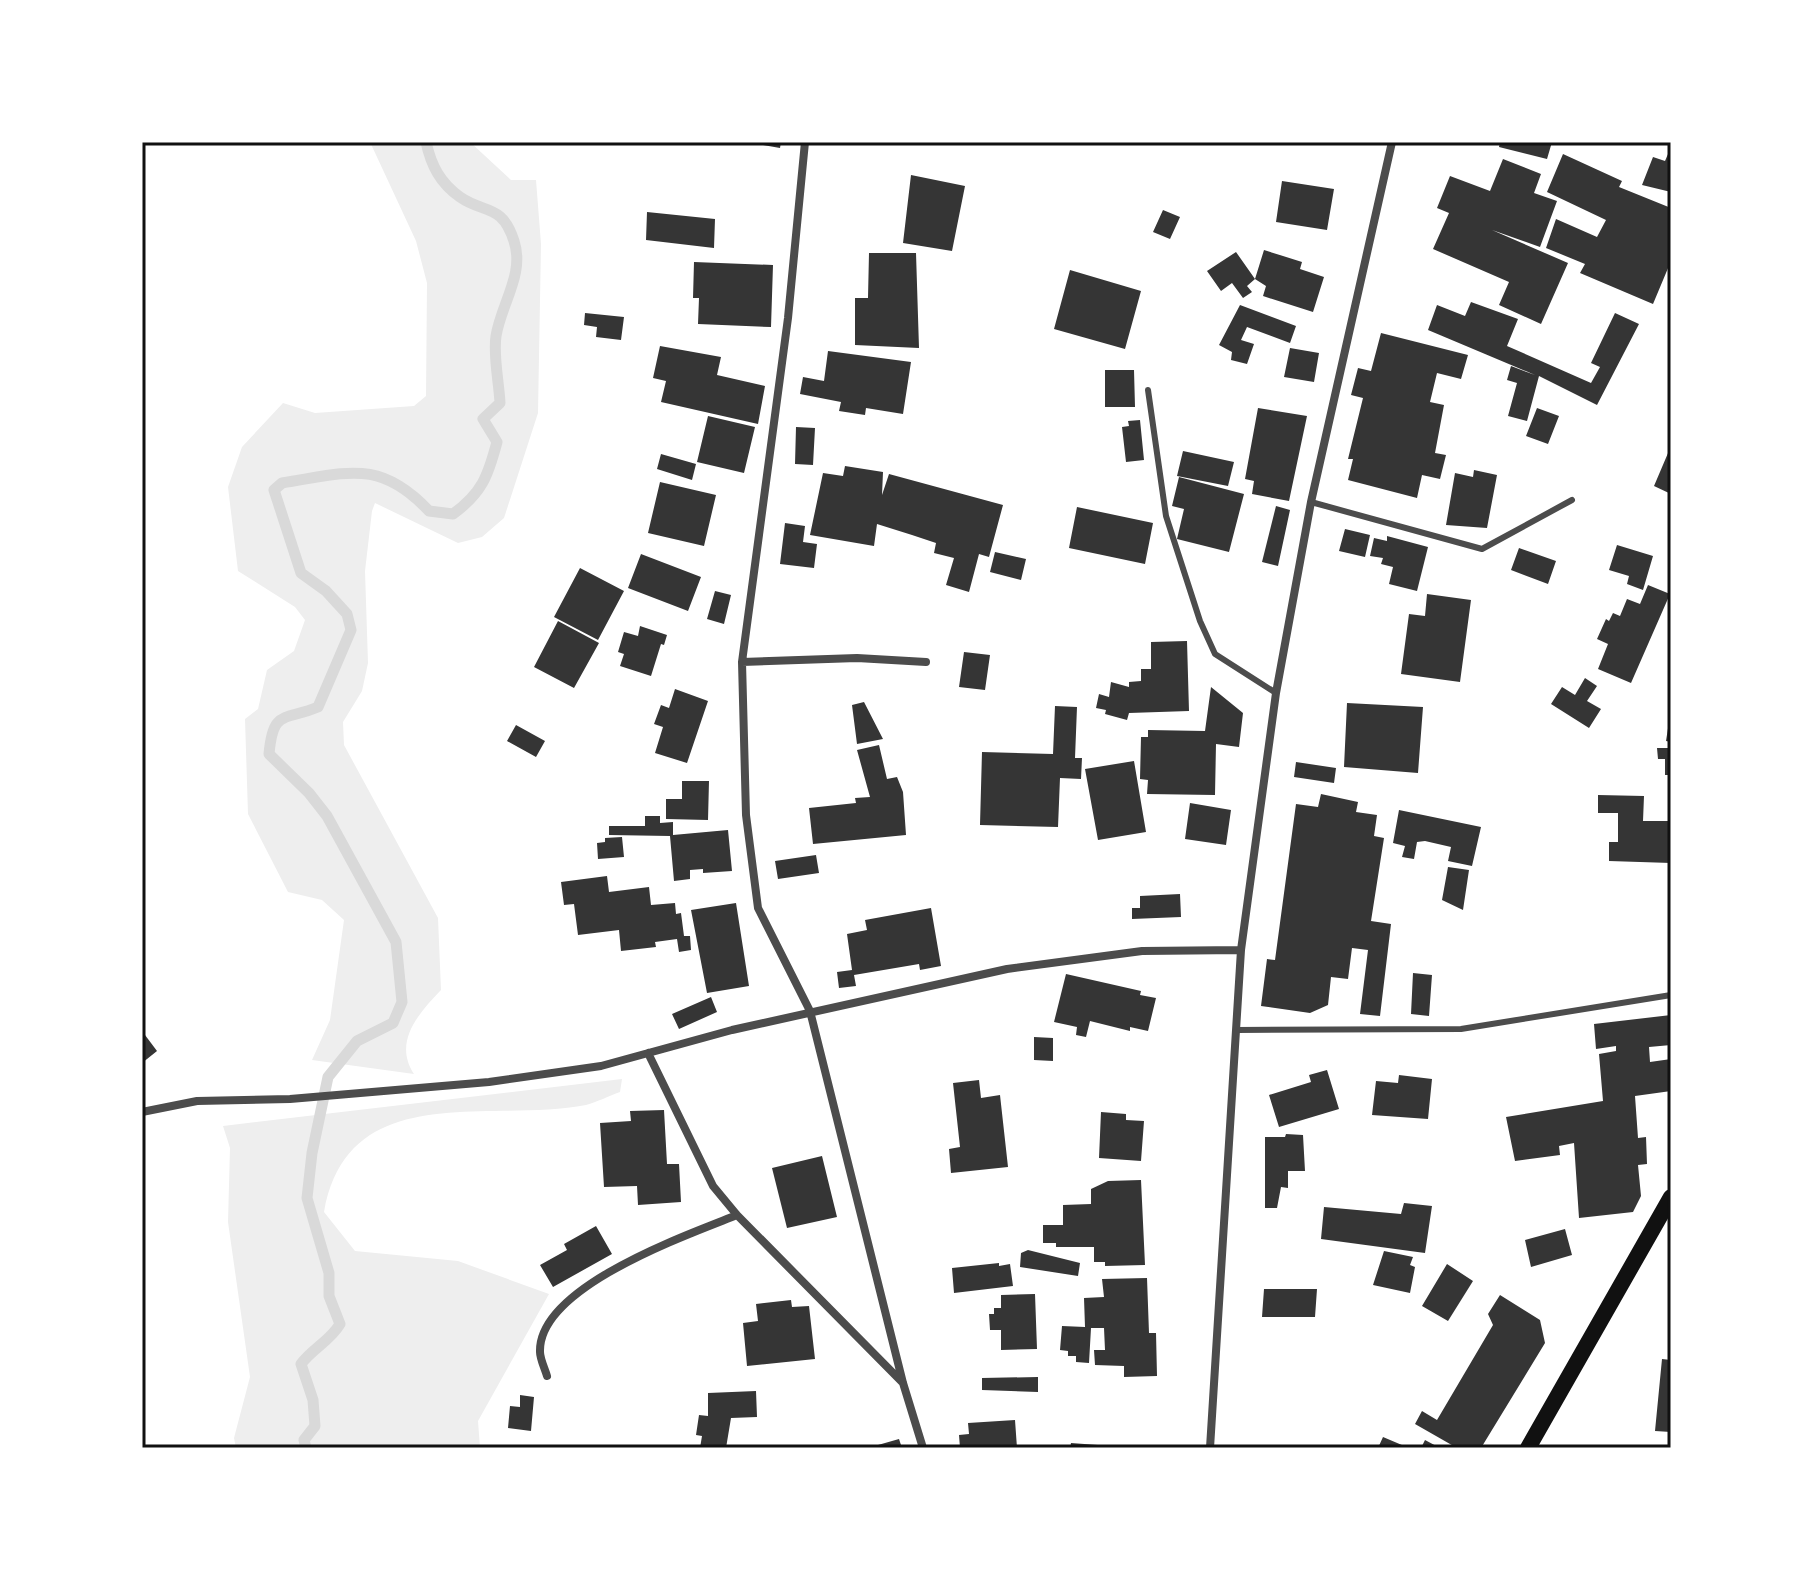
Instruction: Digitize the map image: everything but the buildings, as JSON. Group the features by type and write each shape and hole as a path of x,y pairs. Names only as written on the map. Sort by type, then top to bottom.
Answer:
{"main road":[{"path":"1528,1448 1671,1197"}],"street":[{"path":"805,142 788,318 742,662 746,815 758,908 810,1011 903,1383 923,1448"},
{"path":"1210,1448 1241,950 1276,693 1311,502 1392,142"},
{"path":"742,662 857,658 926,662"},
{"path":"142,1112 197,1101 318,1097 489,1082 601,1066 810,1011 1007,969 1142,951 1241,950"},
{"path":"648,1053 713,1186 737,1215 903,1383"},
{"path":"547,1376 540,1351 550,1320 577,1294 613,1269 655,1247 737,1215"}],"lane":[{"path":"1148,390 1166,516 1200,621 1215,654 1276,693"},
{"path":"1311,502 1482,549 1572,500"},
{"path":"1237,1030 1461,1029 1671,995"}],"shaded area":[{"path":"370,142 470,142 511,180 536,180 541,244 538,413 504,518 482,537 458,543 375,503 372,511 365,571 368,663 362,691 343,722 344,745 438,918 441,990 417,1019 407,1040 408,1062 414,1074 312,1060 330,1020 344,920 322,900 288,892 248,814 245,719 258,709 267,670 294,651 305,620 295,607 238,571 228,487 242,447 283,403 315,413 414,406 426,396 427,283 416,241"},
{"path":"622,1079 620,1092 586,1105 549,1110 429,1115 393,1124 362,1141 338,1169 324,1212 355,1251 458,1261 549,1294 478,1421 480,1448 236,1448 234,1438 250,1377 228,1222 230,1148 223,1126"}],"waterway":[{"path":"306,1448 304,1440 315,1426 313,1400 301,1364 340,1324 329,1296 329,1273 307,1198 312,1153 328,1077 357,1041 393,1023 402,1002 396,942 327,816 309,793 269,754 277,723 318,707 351,630 347,614 326,591 301,573 274,490 282,483 361,473 394,483 429,511 453,514 471,499 487,474 497,442 483,419 500,403 495,344 517,265 517,253 504,220 492,211 460,197 442,180 426,142"}]}
